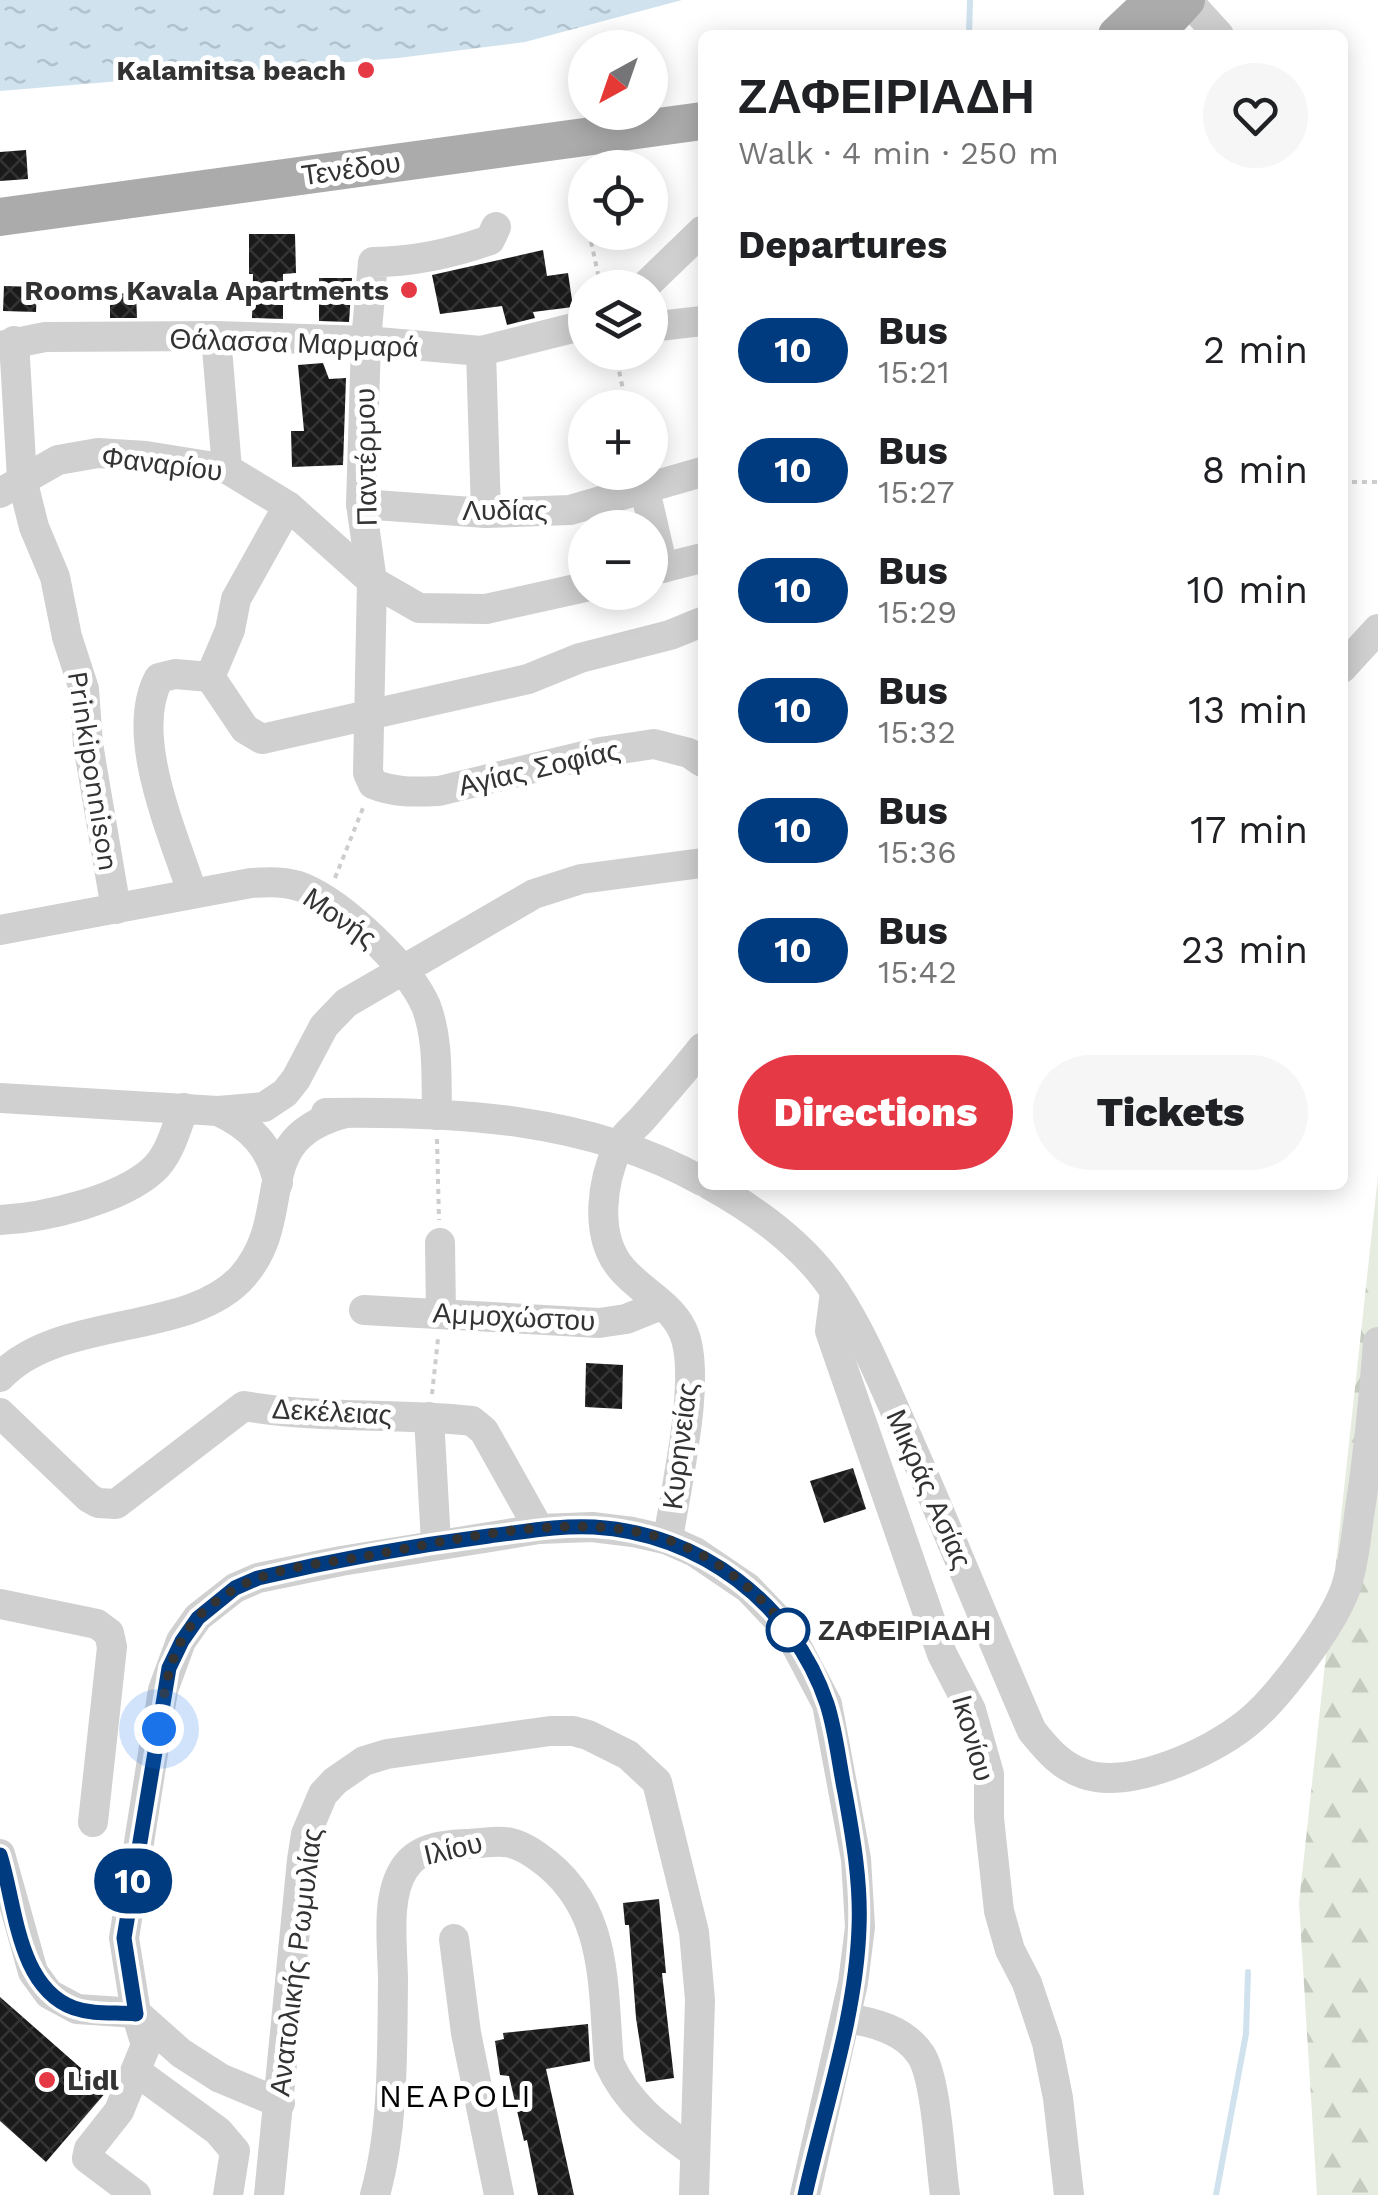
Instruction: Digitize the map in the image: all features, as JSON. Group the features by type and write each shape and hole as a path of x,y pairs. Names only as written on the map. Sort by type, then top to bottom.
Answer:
{"main road":[{"path":"1121,30 1154,0"},
{"path":"1159,30 1187,0"},
{"name":"Τενέδου","path":"0,217 698,122"},
{"name":"Τενέδου","path":"0,241 698,146"}],"street":[{"path":"1187,0 1215,30"},
{"name":"Παντέρμου","path":"373,784 368,773 372,580 361,504 366,341 374,262 400,262 474,245 490,240 496,227"},
{"path":"662,270 698,235"},
{"path":"668,325 698,321"},
{"name":"Θάλασσα Μαρμαρά","path":"7,343 44,337 216,336 366,341 481,351 568,329"},
{"path":"216,336 228,469"},
{"name":"Prinkiponnison","path":"7,343 11,486 55,576 67,637 84,689 88,744 116,909"},
{"path":"481,351 486,512"},
{"name":"Φαναρίου","path":"11,486 58,460 98,453 228,469 288,506 372,580 419,608 486,609 568,591"},
{"name":"Λυδίας","path":"668,483 698,473"},
{"path":"646,490 649,510"},
{"name":"Λυδίας","path":"361,504 486,512 570,510 646,490"},
{"path":"210,678 230,630 236,599 288,506"},
{"path":"668,566 698,559"},
{"path":"192,892 158,786 148,716 159,678 175,674 210,678 246,729 262,739 528,679 580,658 670,635 698,624"},
{"path":"1348,662 1378,629"},
{"name":"Αγίας Σοφίας","path":"373,784 392,792 438,790 600,752 654,744 698,759"},
{"path":"4,1366 46,1345 190,1308 222,1293 242,1277 257,1255 277,1190 277,1126 324,1026 346,1002 534,894 581,879 698,864"},
{"name":"Μονής","path":"0,930 192,892 276,882 304,888 355,923 402,968 425,1004 432,1027 437,1115"},
{"path":"618,1145 698,1053"},
{"path":"0,1098 218,1111 277,1126 346,1113 520,1121 618,1145 698,1179"},
{"path":"0,1220 62,1210 133,1184 156,1168 170,1146 184,1108"},
{"name":"Κυρηνείας","path":"618,1145 604,1198 602,1229 624,1272 682,1327 690,1358 690,1388 668,1540"},
{"name":"Μικράς Ασίας","path":"719,1190 743,1203 800,1251 835,1292 896,1414 1032,1731 1057,1760 1098,1778 1117,1778 1165,1767 1246,1724 1286,1681 1321,1634 1345,1591 1357,1532 1372,1431 1378,1342"},
{"path":"440,1243 441,1314"},
{"name":"Ικονίου","path":"835,1292 830,1330 942,1654 971,1710 989,1774 989,1818 1000,1911 1010,1950 1026,1982 1047,2043 1058,2098 1069,2195"},
{"name":"Αμμοχώστου","path":"364,1310 598,1323 626,1320 662,1304"},
{"name":"Δεκέλειας","path":"0,1412 98,1503 116,1504 244,1406 278,1412 472,1422 484,1431 539,1529"},
{"path":"429,1417 436,1543"},
{"path":"136,2195 87,2158 118,2111 146,2045 136,2014 124,1938 164,1690 182,1641 214,1604 235,1588 258,1578 436,1543 592,1526 668,1540 721,1567 769,1608 788,1630 827,1704 856,1859 860,1927 846,2018 804,2195"},
{"path":"0,1604 98,1624 109,1633 112,1646 93,1822"},
{"name":"Ανατολικής Ρωμυλίας","path":"269,2195 302,1860 306,1834 323,1794 349,1770 387,1754 573,1731 602,1740 628,1755 656,1782 661,1797 694,1932 700,2000 694,2195"},
{"name":"Ιλίου","path":"375,2195 389,2115 393,1928 398,1882 410,1860 424,1851 450,1844 506,1841 531,1852 557,1874 589,1918 600,1944 609,2064 631,2101 694,2153"},
{"path":"1,1866 23,1941 41,1986 49,1994 77,2009 136,2014 181,2053 220,2078 280,2102"},
{"path":"454,1939 466,2033 499,2195"},
{"path":"846,2018 882,2023 921,2054 931,2087 944,2195"},
{"path":"137,2072 218,2131 235,2152 228,2195"}],"path":[{"path":"1348,482 1378,482"},
{"path":"325,901 373,784"},
{"path":"437,1115 440,1243"},
{"path":"429,1417 441,1314"}],"green space":[{"path":"1378,1176 1378,2195 1317,2195 1299,1903"}],"water":[{"path":"0,0 682,0 525,42 398,58 0,91"}],"building":[{"path":"26,150 28,179 0,181 0,152"},
{"path":"249,234 295,234 296,273 283,274 283,319 252,318"},
{"path":"543,250 547,276 568,273 568,308 533,312 535,318 507,325 502,306 440,314 432,275"},
{"path":"319,278 352,278 349,322 319,321"},
{"path":"4,286 37,287 36,312 3,311"},
{"path":"136,293 137,318 110,318 110,294"},
{"path":"323,363 329,379 346,378 343,465 292,467 291,431 304,431 298,365"},
{"path":"586,1363 623,1365 622,1409 585,1407"},
{"path":"853,1468 866,1509 824,1523 810,1481"},
{"path":"659,1899 666,1973 662,1973 674,2078 646,2082 636,2018 629,1925 625,1925 623,1903"},
{"name":"Lidl","path":"0,1997 107,2091 46,2162 0,2121"},
{"path":"588,2024 590,2061 546,2069 574,2195 538,2195 509,2076 500,2075 495,2041 504,2039 503,2033"}],"waterway":[{"path":"969,30 970,0"},
{"path":"1216,2195 1246,2034 1248,1972"}],"bus line":[{"name":"10","path":"0,1855 23,1941 41,1986 60,2002 77,2009 136,2014 124,1938 169,1668 198,1618 235,1588 258,1578 436,1543 592,1526 668,1540 721,1567 769,1608 788,1630 827,1704 856,1859 860,1927 853,1983 805,2195"}],"place":[{"name":"Kalamitsa beach","path":"366,70"},
{"name":"Rooms Kavala Apartments","path":"409,290"},
{"name":"ΖΑΦΕΙΡΙΑΔΗ","path":"788,1630"},
{"name":"Lidl","path":"47,2080"}],"district":[{"name":"NEAPOLI","path":"456,2096"}],"route":[{"path":"159,1729 169,1668 182,1641 198,1618 235,1588 283,1572 436,1543 592,1526 668,1540 721,1567 748,1588 788,1630"}]}
